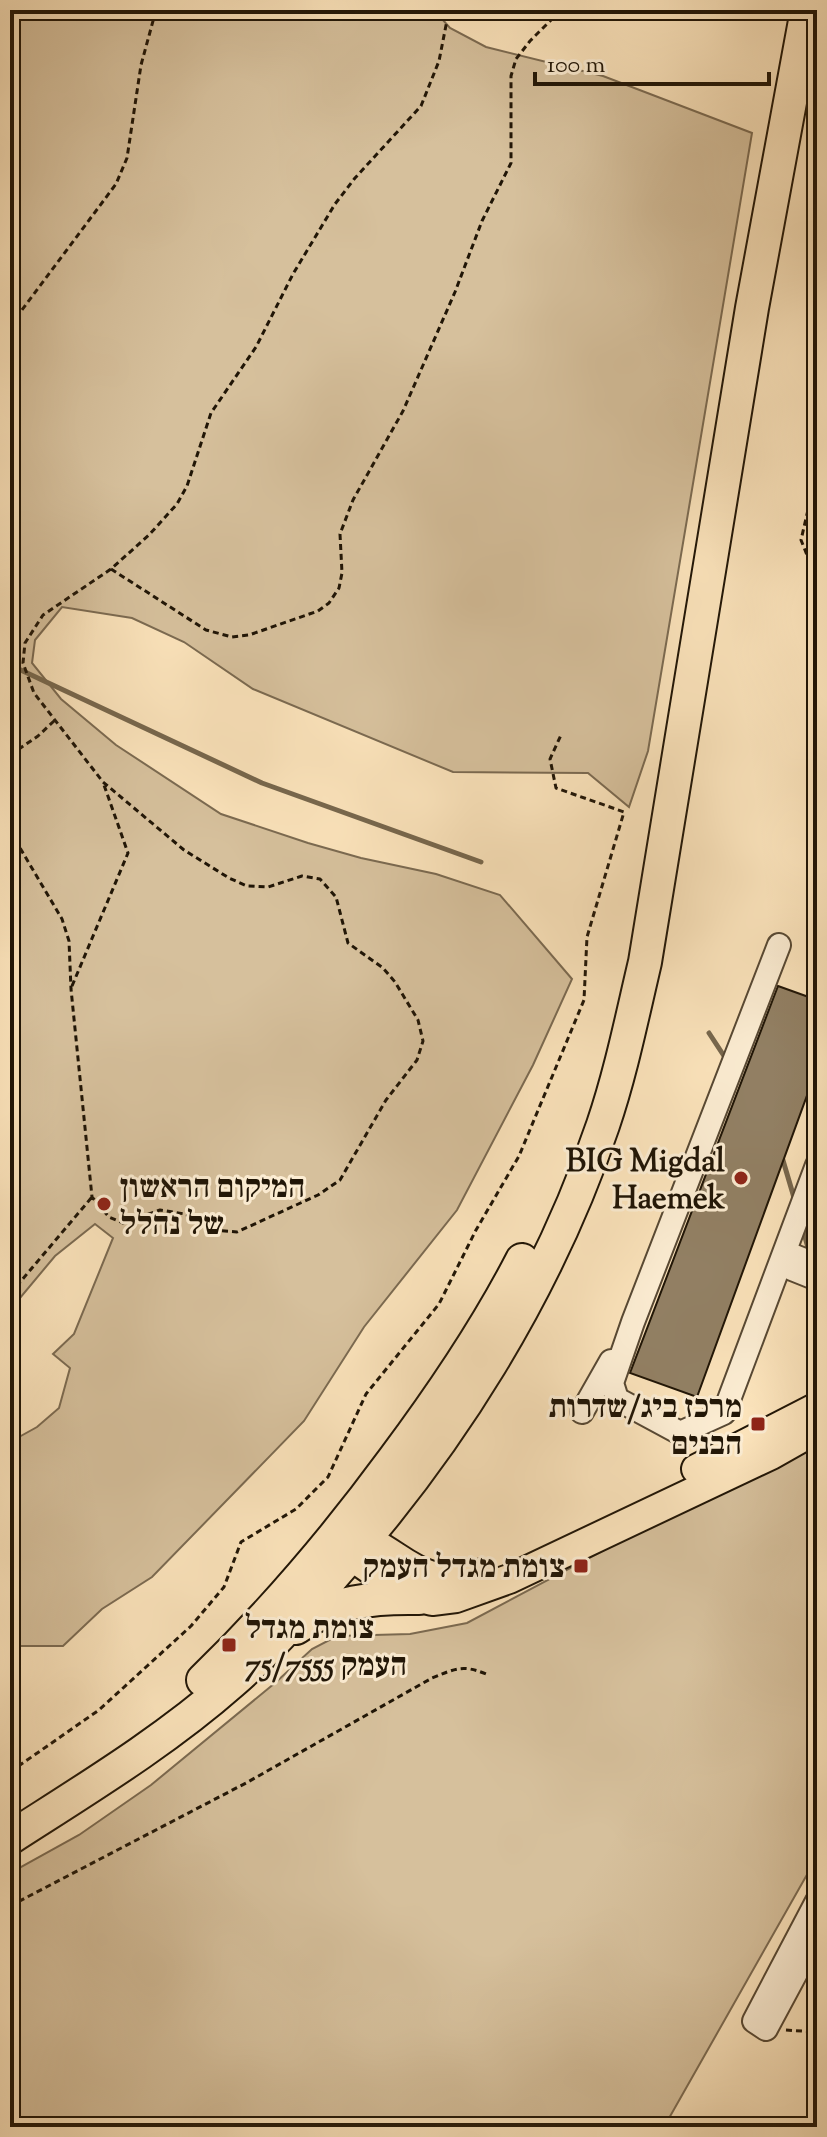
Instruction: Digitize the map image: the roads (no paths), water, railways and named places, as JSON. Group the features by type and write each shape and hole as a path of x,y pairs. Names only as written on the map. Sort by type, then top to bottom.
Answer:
{"highway":[{"path":"10,1838 133,1759 233,1681 261,1654 353,1542 505,1293 575,1153 608,1073 645,962 752,308 807,10"},
{"path":"10,1838 173,1709 265,1617 353,1542"},
{"path":"261,1654 305,1621 326,1610 382,1597 419,1598"}],"main road":[{"path":"353,1542 426,1575 461,1579 487,1571 817,1407"},
{"path":"353,1542 407,1595 432,1601 456,1598 509,1579 771,1455 817,1429"}],"street":[{"path":"779,945 633,1322 612,1383 617,1399 680,1433 724,1413 784,1260 817,1165"},
{"path":"784,1260 792,1255 817,1265"},
{"path":"784,1260 792,1269 817,1279"},
{"path":"582,1412 633,1322"},
{"path":"817,1901 760,2025 817,1934"}],"waterway":[{"path":"10,665 262,783 481,862"},
{"path":"709,1033 726,1059"},
{"path":"782,1157 795,1201"},
{"path":"802,1226 810,1255"}],"place":[{"name":"BIG Migdal Haemek","path":"741,1178"},
{"name":"המיקום הראשון של נהלל","path":"104,1204"},
{"name":"מרכז ביג/שדרות הבנים","path":"758,1424"},
{"name":"צומת מגדל העמק","path":"581,1566"},
{"name":"צומת מגדל העמק 75/7555","path":"229,1645"}]}
